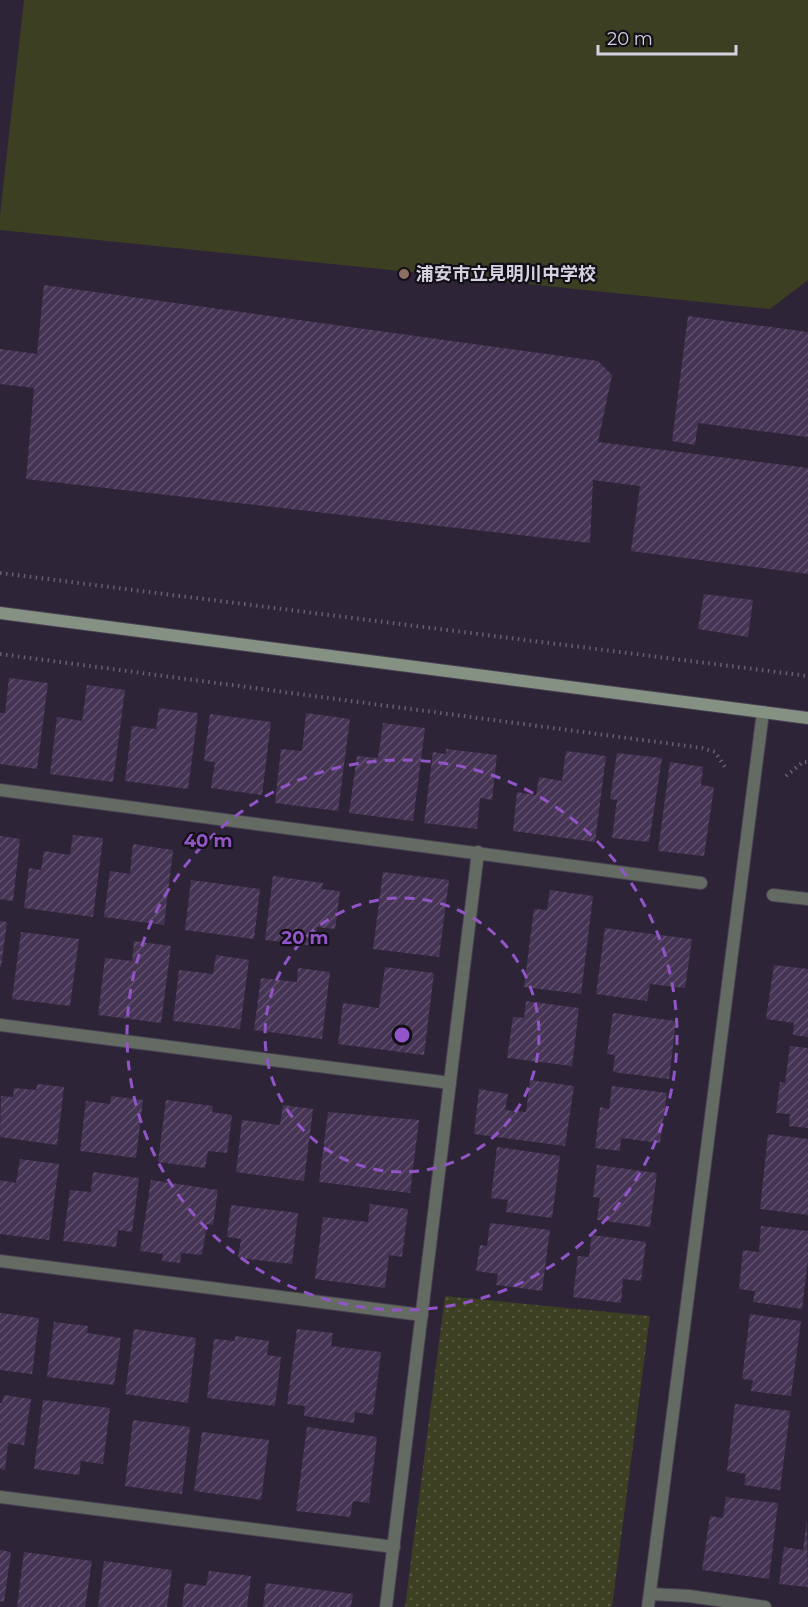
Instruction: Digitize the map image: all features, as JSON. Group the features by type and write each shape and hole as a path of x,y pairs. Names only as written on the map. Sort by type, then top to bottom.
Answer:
{"street":[{"path":"0,613 808,718"},
{"path":"648,1607 763,712"},
{"path":"0,790 701,883"},
{"path":"386,1607 478,852"},
{"path":"773,895 808,899"},
{"path":"0,1025 450,1083"},
{"path":"0,1261 422,1315"},
{"path":"0,1497 394,1547"},
{"path":"650,1594 689,1596 765,1607"}],"path":[{"path":"0,573 808,676"},
{"path":"0,654 702,748 715,752 726,769 726,775"}],"green space":[{"path":"24,0 808,0 808,280 770,309 0,230"},
{"path":"445,1296 650,1316 612,1607 405,1607"}],"building":[{"path":"44,285 598,361 612,375 598,442 808,468 808,574 631,551 640,486 593,480 590,543 26,479 34,388 0,384 0,349 37,354"},
{"path":"688,316 808,332 808,437 698,423 695,445 672,441"},
{"path":"704,594 753,600 748,637 698,629"},
{"path":"9,678 48,683 37,769 0,764 0,713 5,713"},
{"path":"87,685 125,690 113,782 50,774 57,717 82,721"},
{"path":"159,708 198,713 188,789 125,781 132,726 156,729"},
{"path":"306,713 350,719 338,811 275,803 281,749 302,751"},
{"path":"210,714 271,722 262,795 211,788 215,762 204,761"},
{"path":"383,723 425,728 413,821 349,813 357,756 378,758"},
{"path":"446,749 497,755 492,800 480,798 477,829 424,823 433,752 446,754"},
{"path":"566,751 606,756 595,842 513,831 517,792 536,795 539,777 562,781"},
{"path":"617,753 662,758 649,842 612,838 617,800 610,799"},
{"path":"670,762 703,767 701,785 714,787 704,856 658,851"},
{"path":"73,835 103,838 93,917 24,908 29,868 41,870 44,851 70,855"},
{"path":"0,836 20,839 13,901 0,899"},
{"path":"133,844 173,850 164,925 104,917 110,871 130,874"},
{"path":"383,872 449,880 439,957 373,949"},
{"path":"273,876 323,883 321,889 340,891 335,929 317,927 315,946 265,940"},
{"path":"191,880 260,889 254,939 185,930"},
{"path":"550,890 593,896 581,994 524,987 534,909 547,910"},
{"path":"0,921 7,922 1,967 0,967"},
{"path":"605,928 692,939 685,988 650,984 647,1001 596,994"},
{"path":"21,932 79,939 70,1006 12,999"},
{"path":"134,941 171,946 161,1023 98,1015 105,958 132,961"},
{"path":"216,955 249,960 240,1029 173,1021 179,970 213,974"},
{"path":"774,965 808,969 808,1037 793,1035 794,1023 766,1019"},
{"path":"385,967 434,973 424,1055 338,1044 343,1003 379,1008"},
{"path":"298,968 330,972 322,1039 254,1030 261,978 297,982"},
{"path":"526,1001 579,1008 572,1066 507,1058 513,1017 524,1018"},
{"path":"613,1013 676,1021 669,1079 613,1072 615,1055 607,1054"},
{"path":"790,1046 808,1048 808,1128 789,1126 790,1114 776,1113 780,1082 785,1083"},
{"path":"530,1080 574,1086 565,1146 474,1134 479,1089 508,1094 505,1110 526,1112"},
{"path":"37,1084 64,1087 57,1145 0,1137 1,1096 13,1097 14,1088 36,1090"},
{"path":"612,1086 667,1093 660,1143 621,1138 620,1151 595,1148 600,1107 609,1109"},
{"path":"111,1096 143,1100 136,1158 80,1151 86,1101 110,1104"},
{"path":"166,1100 213,1106 212,1112 232,1115 227,1153 208,1151 205,1168 158,1162"},
{"path":"283,1105 313,1109 304,1181 236,1172 242,1120 280,1125"},
{"path":"328,1112 419,1120 410,1193 319,1182"},
{"path":"768,1134 808,1139 808,1215 760,1209"},
{"path":"497,1147 560,1156 552,1218 506,1212 508,1200 491,1198"},
{"path":"20,1159 59,1164 49,1240 0,1234 0,1180 16,1183"},
{"path":"597,1165 657,1173 650,1227 597,1220 600,1198 593,1197"},
{"path":"93,1172 139,1178 132,1232 118,1230 116,1247 63,1241 70,1190 91,1192"},
{"path":"151,1180 218,1190 213,1225 207,1224 202,1255 181,1253 180,1263 162,1261 163,1254 140,1251"},
{"path":"370,1204 408,1209 402,1257 389,1255 385,1288 315,1279 323,1217 368,1222"},
{"path":"231,1205 298,1213 292,1264 238,1258 241,1239 227,1237"},
{"path":"490,1223 550,1230 542,1291 496,1285 498,1274 476,1271 480,1245 487,1246"},
{"path":"761,1226 808,1231 808,1260 802,1309 753,1302 755,1291 739,1289 743,1250 759,1252"},
{"path":"592,1235 646,1242 641,1281 623,1279 621,1303 573,1297 578,1256 589,1257"},
{"path":"0,1313 39,1318 32,1374 0,1370"},
{"path":"750,1314 801,1321 791,1396 751,1391 753,1380 742,1379"},
{"path":"54,1322 88,1326 87,1333 121,1338 114,1385 47,1377"},
{"path":"134,1329 196,1338 188,1403 125,1394"},
{"path":"297,1329 333,1333 331,1346 381,1352 373,1415 355,1412 354,1423 304,1416 305,1406 287,1404"},
{"path":"235,1336 269,1341 267,1355 281,1357 275,1406 207,1398 214,1339 235,1341"},
{"path":"4,1395 31,1399 24,1445 8,1443 5,1470 0,1469 0,1403"},
{"path":"43,1400 110,1408 103,1464 81,1461 79,1475 34,1469"},
{"path":"735,1404 790,1411 780,1490 744,1485 746,1474 727,1471"},
{"path":"133,1420 190,1427 182,1494 125,1486"},
{"path":"307,1427 377,1437 369,1503 353,1501 350,1517 296,1511"},
{"path":"202,1432 269,1440 261,1500 194,1491"},
{"path":"726,1497 778,1503 769,1579 702,1570 710,1516 723,1518"},
{"path":"807,1521 808,1587 779,1584 784,1547 803,1550"},
{"path":"0,1550 11,1552 4,1602 0,1601"},
{"path":"24,1552 92,1561 85,1607 17,1607"},
{"path":"104,1561 172,1570 167,1607 98,1607"},
{"path":"209,1571 251,1576 247,1607 182,1607 185,1583 206,1586"},
{"path":"266,1583 353,1594 351,1607 263,1607"}],"place":[{"name":"浦安市立見明川中学校","path":"404,274"}]}
